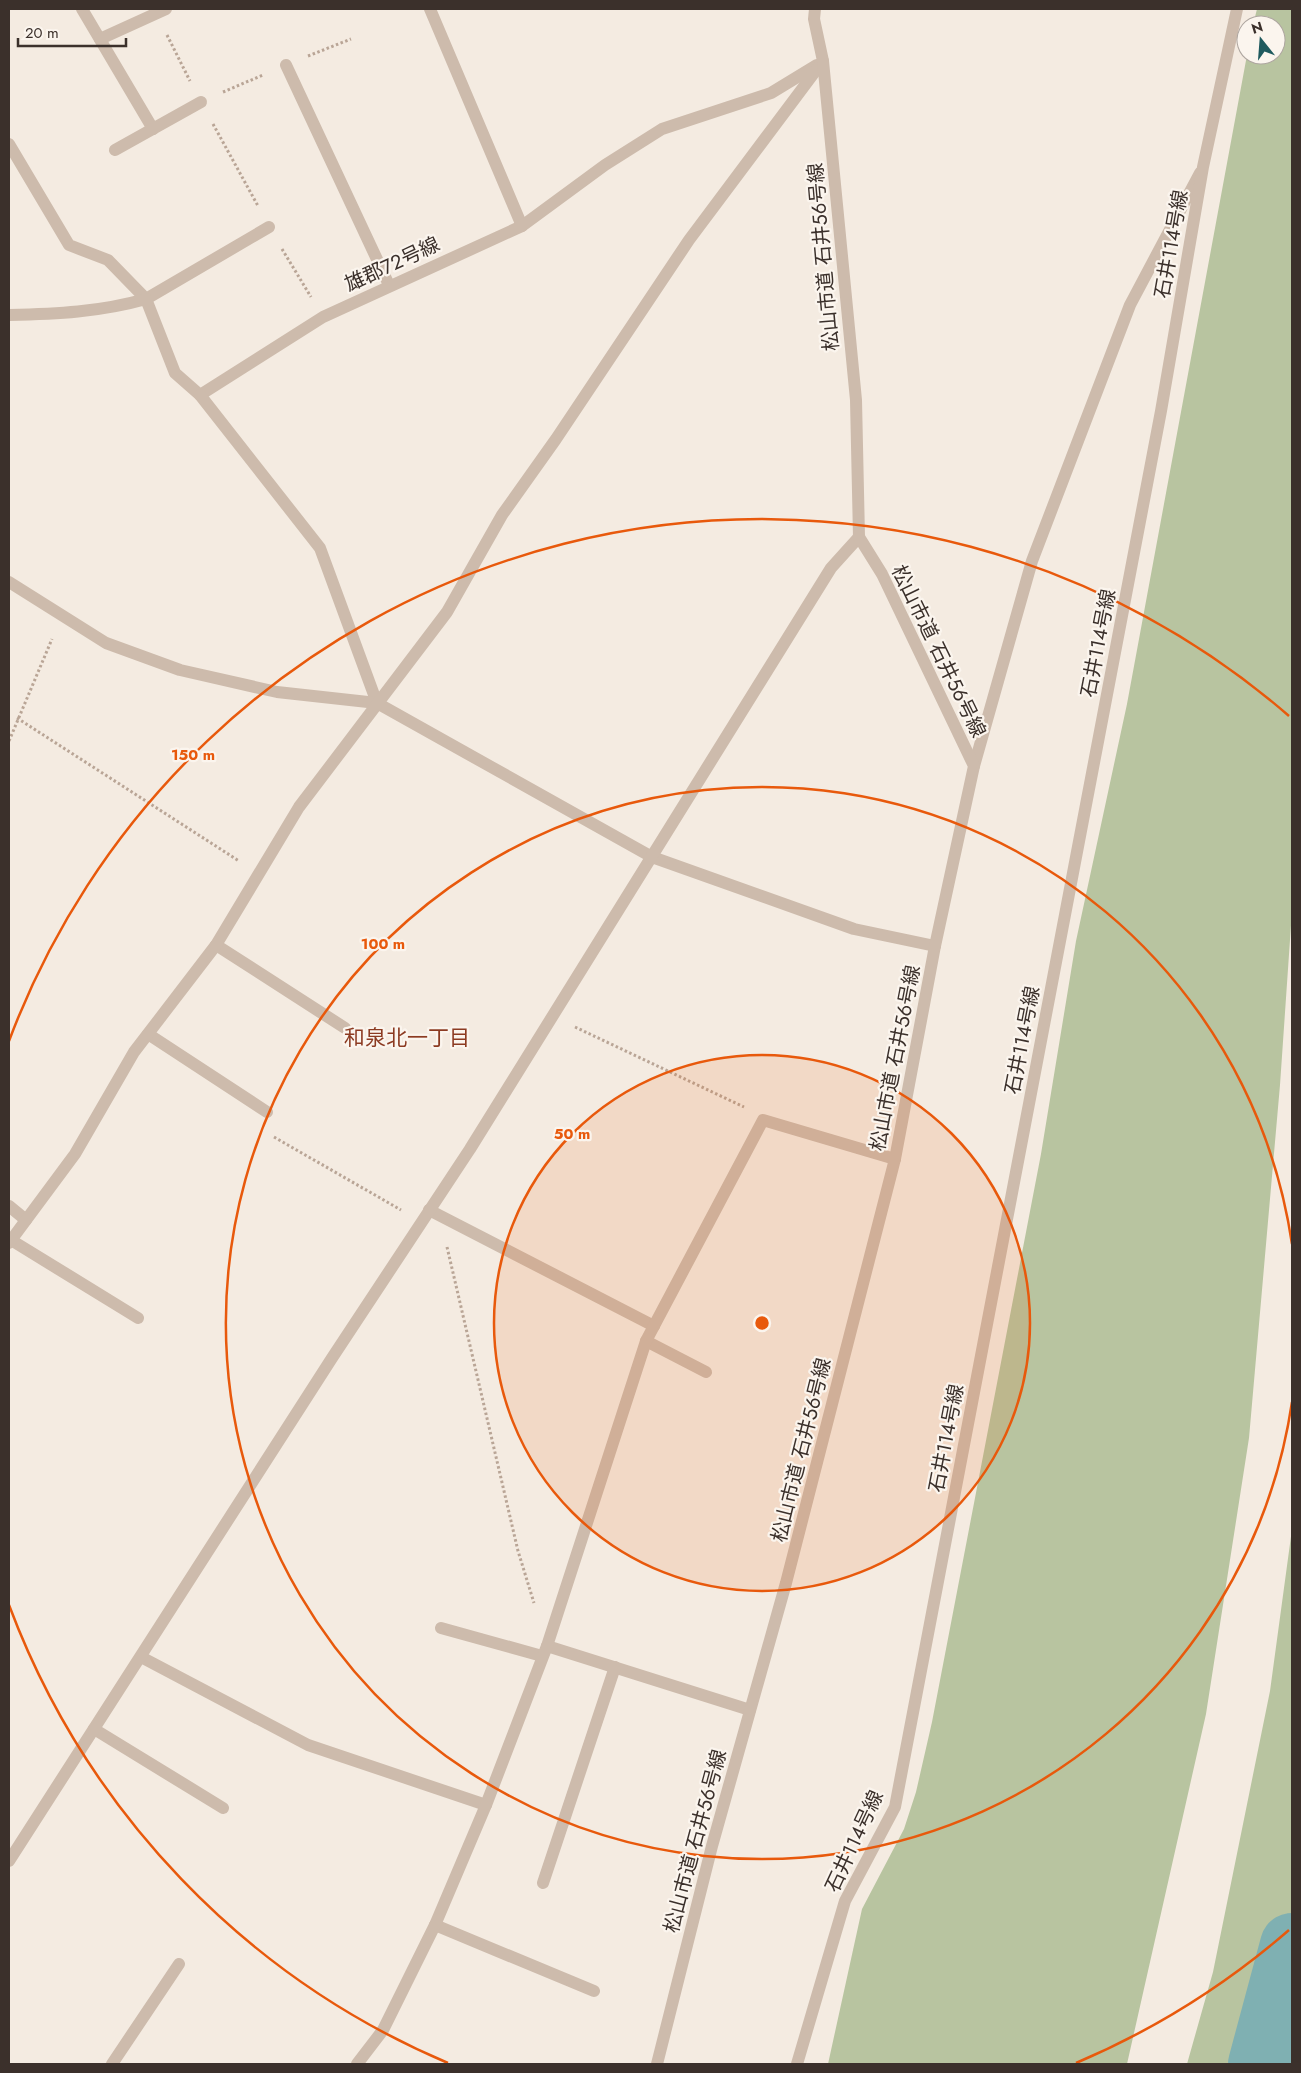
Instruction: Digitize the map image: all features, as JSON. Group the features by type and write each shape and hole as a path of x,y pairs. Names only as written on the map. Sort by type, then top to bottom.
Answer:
{"street":[{"path":"82,9 153,129"},
{"path":"430,9 522,226"},
{"name":"松山市道 石井56号線","path":"657,2064 712,1846 786,1583 895,1159 935,946 974,766 882,574 859,537 856,400 823,61 814,19 815,9"},
{"name":"石井114号線","path":"797,2064 845,1902 895,1807 1158,431 1203,167 1237,9"},
{"path":"100,39 161,11"},
{"path":"138,1318 10,1242 74,1154 134,1052 216,944 300,807 447,612 502,515 556,439 689,240 823,61"},
{"name":"雄郡72号線","path":"200,394 323,317 389,285 522,226 605,165 662,129 770,93 823,61"},
{"path":"286,64 389,285"},
{"path":"115,150 201,102"},
{"path":"9,144 70,245 108,260 146,299 176,373 200,394 320,548 377,703"},
{"path":"974,766 1032,561 1130,305 1203,167"},
{"path":"9,315 82,312 112,308 146,299 269,227"},
{"path":"9,1861 421,1221 434,1212 552,1016 831,568 859,537"},
{"path":"9,582 106,643 180,670 277,692 377,703 652,857 854,929 935,946"},
{"path":"216,944 345,1028"},
{"path":"148,1034 266,1112"},
{"path":"357,2064 383,2030 435,1925 486,1805 544,1651 646,1341 763,1120 895,1159"},
{"path":"9,1206 26,1220"},
{"path":"434,1212 654,1326"},
{"path":"646,1341 706,1372"},
{"path":"441,1628 615,1667 750,1710"},
{"path":"141,1657 308,1745 486,1805"},
{"path":"543,1883 615,1667"},
{"path":"94,1729 223,1808"},
{"path":"435,1925 594,1991"},
{"path":"112,2064 178,1964"}],"path":[{"path":"161,11 201,102 269,227 323,317"},
{"path":"9,741 17,718 62,615"},
{"path":"17,718 260,874"},
{"path":"552,1016 759,1114 763,1120"},
{"path":"266,1112 258,1128 421,1221"},
{"path":"434,1212 544,1651"}],"green space":[{"path":"1257,9 1292,9 1292,911 1280,1085 1249,1438 1206,1714 1127,2064 828,2064 862,1909 904,1829 916,1792 932,1722 1041,1154 1076,941 1127,704 1245,65 1286,65 1286,15 1256,15"},
{"path":"1292,1529 1292,2064 1187,2064 1213,1972 1270,1691"}],"waterway":[{"path":"1260,2064 1292,1945"}],"district":[{"name":"和泉北一丁目","path":"407,1038"}]}
